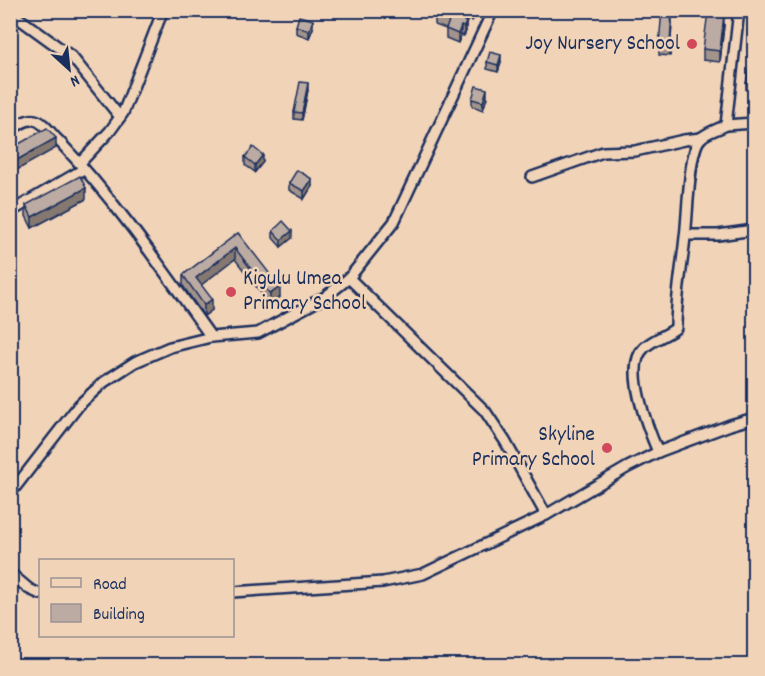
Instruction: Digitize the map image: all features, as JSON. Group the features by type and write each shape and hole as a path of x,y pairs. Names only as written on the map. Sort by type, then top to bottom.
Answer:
{"street":[{"path":"10,212 82,166 110,131 120,117 163,10"},
{"path":"10,494 79,405 104,382 135,362 170,347 211,337 258,333 325,297 350,278 394,222 493,10"},
{"path":"726,125 740,10"},
{"path":"10,12 72,57 120,117"},
{"path":"10,131 23,122 32,119 37,121 82,166 158,263 211,337"},
{"path":"532,177 603,152 635,151 701,138 726,125 754,123"},
{"path":"658,452 638,390 637,362 645,346 676,328 690,177 701,138"},
{"path":"686,235 718,235 754,230"},
{"path":"350,278 485,411 505,441 546,515"},
{"path":"234,592 383,582 407,578 440,567 546,515 658,452 754,418"},
{"path":"10,573 29,589 39,594"}],"building":[{"path":"437,10 457,17 460,10 468,10 464,27 461,26 458,34 446,29 449,21 435,16"},
{"path":"662,10 672,11 670,45 659,44"},
{"path":"708,12 724,14 720,51 703,49"},
{"path":"299,16 313,20 309,31 296,26"},
{"path":"490,52 501,55 498,65 487,62"},
{"path":"749,69 754,70 754,84 746,83"},
{"path":"300,82 308,83 302,113 294,112"},
{"path":"476,86 487,89 483,102 472,99"},
{"path":"47,128 56,138 10,164 10,149"},
{"path":"253,147 263,155 255,165 245,157"},
{"path":"297,170 312,179 304,191 289,183"},
{"path":"80,176 86,188 32,217 26,205"},
{"path":"283,221 292,231 281,240 273,231"},
{"path":"238,233 280,287 270,294 235,248 196,278 212,299 204,305 183,275"}],"place":[{"name":"Joy Nursery School","path":"692,44"},
{"name":"Kigulu Umea Primary School","path":"231,292"},
{"name":"Skyline Primary School","path":"607,448"}]}
